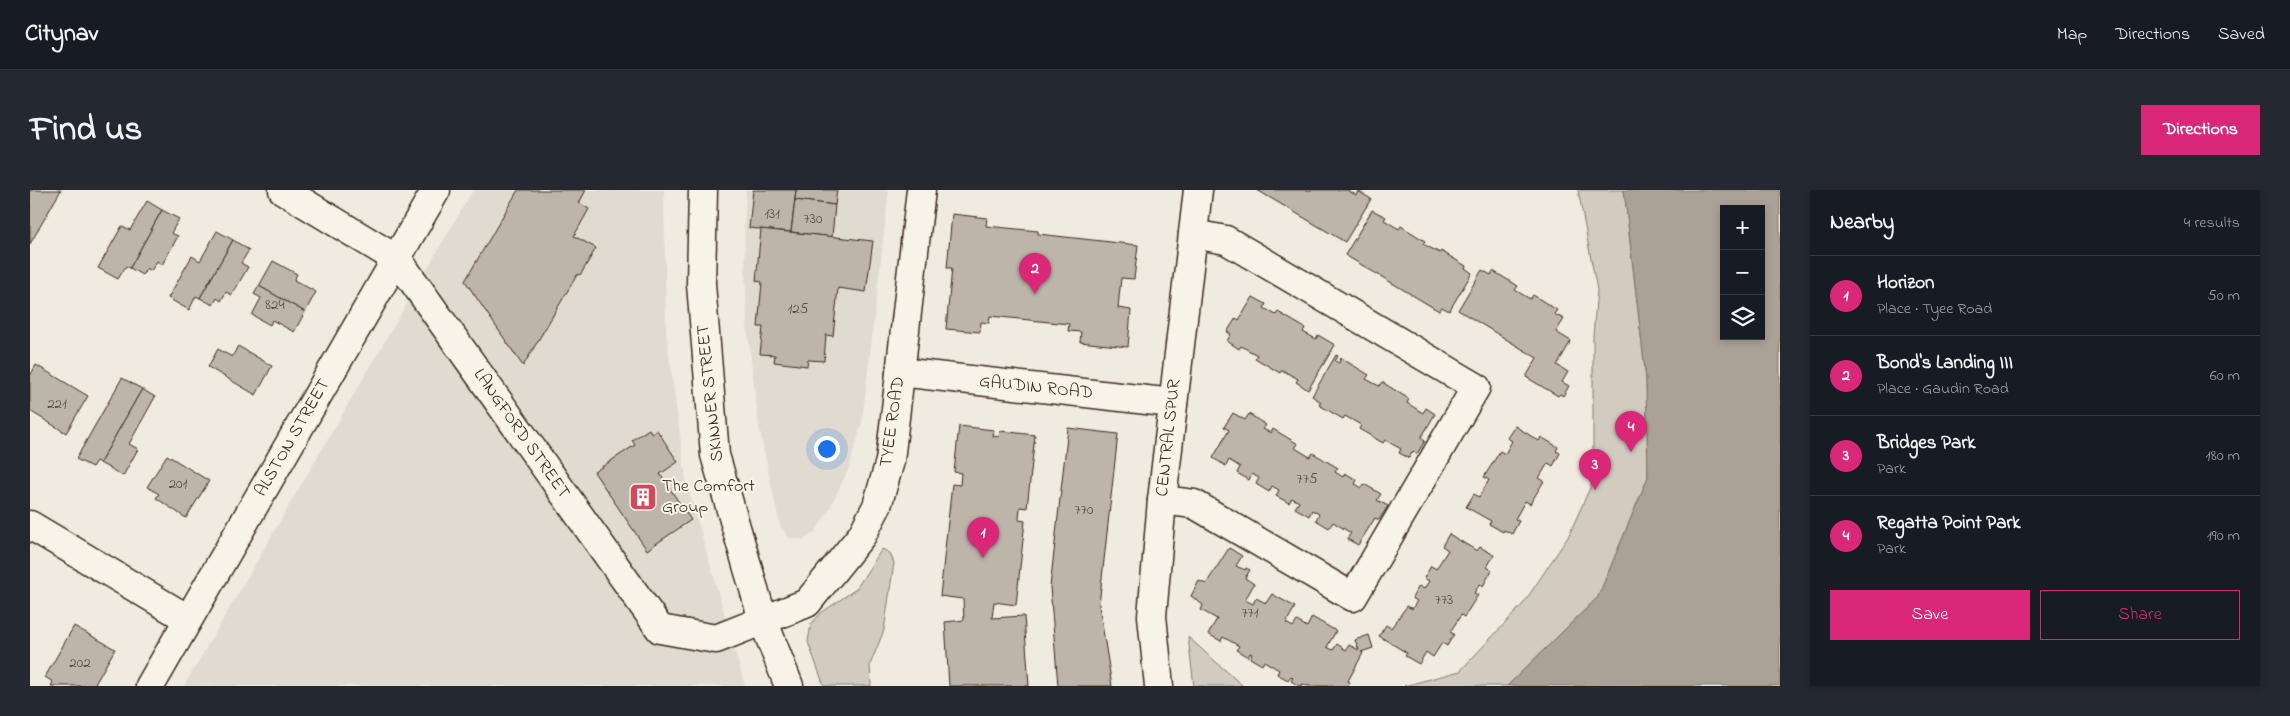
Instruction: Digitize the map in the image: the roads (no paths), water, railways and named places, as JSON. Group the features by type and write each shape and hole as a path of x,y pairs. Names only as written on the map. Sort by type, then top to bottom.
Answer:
{"street":[{"name":"LANGFORD STREET","path":"283,190 398,260 660,630 716,639 763,620"},
{"name":"ALSTON STREET","path":"150,686 398,260 436,190"},
{"name":"SKINNER STREET","path":"703,190 701,284 715,455 763,620"},
{"name":"TYEE ROAD","path":"763,620 807,603 862,535 877,506 890,461 921,190"},
{"name":"CENTRAL SPUR","path":"1159,686 1152,616 1162,500 1198,190"},
{"path":"1162,500 1194,504 1353,597 1476,387 1226,240 1193,234"},
{"name":"GAUDIN ROAD","path":"900,372 1173,403"},
{"path":"30,525 188,619"},
{"path":"763,620 789,686"}],"place":[{"name":"Bond's Landing III","path":"1035,294"},
{"name":"Regatta Point Park","path":"1631,452"},
{"name":"Bridges Park","path":"1595,490"},
{"name":"The Comfort Group","path":"643,497"},
{"name":"Horizon","path":"983,558"}]}
